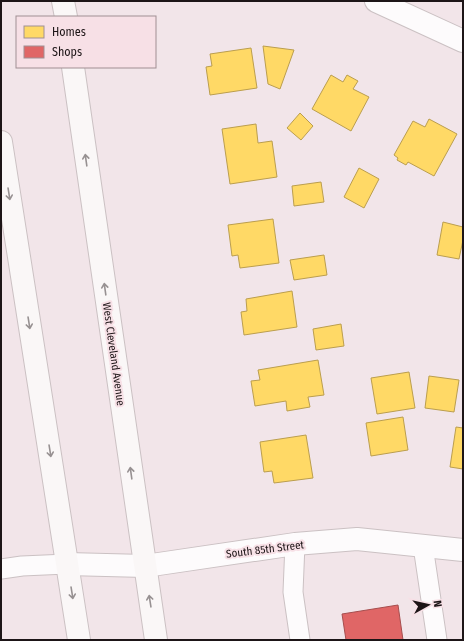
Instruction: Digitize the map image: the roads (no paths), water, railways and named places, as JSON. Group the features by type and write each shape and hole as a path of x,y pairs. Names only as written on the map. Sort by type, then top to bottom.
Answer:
{"street":[{"path":"63,1 66,16"},
{"path":"376,1 463,41"},
{"name":"West Cleveland Avenue","path":"73,68 156,640"},
{"path":"1,142 79,640"},
{"name":"South 85th Street","path":"67,564 145,566 296,544 357,539 463,550"}],"lane":[{"path":"296,544 293,592 300,640"},
{"path":"423,546 437,640"},
{"path":"1,569 22,566 67,564"}]}
